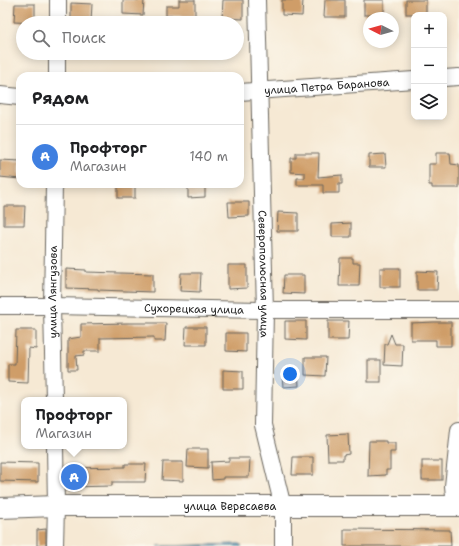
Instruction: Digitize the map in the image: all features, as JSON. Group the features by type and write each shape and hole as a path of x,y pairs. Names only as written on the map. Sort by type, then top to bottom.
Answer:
{"main road":[{"name":"улица Вересаева","path":"0,508 56,506 457,506"}],"street":[{"path":"58,0 58,16"},
{"name":"Северополюсная улица","path":"257,0 265,310 263,425 283,507 283,546"},
{"path":"57,60 57,72"},
{"path":"447,78 459,77"},
{"name":"улица Петра Баранова","path":"244,92 411,80"},
{"path":"0,95 16,97"},
{"name":"улица Лянгузова","path":"54,188 52,306 54,397"},
{"name":"Сухорецкая улица","path":"0,306 265,310 459,310"},
{"path":"457,506 453,486 459,430"},
{"path":"55,449 55,546"}],"water":[{"path":"240,544 242,546 158,546"}],"building":[{"path":"123,0 144,0 143,15 123,14"},
{"path":"179,0 195,0 195,16 166,16 166,6 179,6"},
{"path":"223,0 243,0 243,16 222,16"},
{"path":"282,0 303,0 302,16 282,15"},
{"path":"325,0 345,0 345,17 324,17"},
{"path":"364,0 384,0 384,12 364,12"},
{"path":"406,0 426,0 426,12 411,12 411,14 406,14"},
{"path":"71,3 92,4 91,16 71,16"},
{"path":"15,4 35,4 35,16 16,16 16,22 14,22"},
{"path":"296,153 319,153 318,177 342,175 342,184 339,184 339,193 323,193 323,185 297,185 297,178 305,178 305,173 291,172 291,158 296,158"},
{"path":"436,153 450,153 451,164 459,165 459,188 432,188 432,185 429,185 429,164 436,164"},
{"path":"385,154 386,167 369,167 369,155"},
{"path":"0,160 16,161 16,179 0,177"},
{"path":"118,188 135,188 135,198 118,198"},
{"path":"188,188 205,188 205,197 188,198"},
{"path":"228,202 249,202 249,216 229,217"},
{"path":"4,206 25,206 24,225 4,225"},
{"path":"278,212 298,213 298,231 277,231"},
{"path":"351,223 351,237 332,237 332,224"},
{"path":"340,258 353,258 353,263 360,263 359,286 339,286"},
{"path":"228,265 247,265 247,288 228,289"},
{"path":"380,268 400,268 400,287 380,287"},
{"path":"66,269 86,270 86,272 153,274 153,292 66,288"},
{"path":"417,271 438,272 437,290 417,290"},
{"path":"181,273 201,273 200,292 180,291"},
{"path":"284,275 304,275 304,294 283,293"},
{"path":"285,321 306,321 306,340 285,339"},
{"path":"328,321 349,321 348,340 328,340"},
{"path":"451,322 451,346 436,346 436,340 411,340 411,323"},
{"path":"166,323 165,341 154,341 154,337 100,338 100,351 84,351 84,355 76,356 77,370 68,370 68,339 81,337 81,324"},
{"path":"186,327 206,327 206,345 185,345"},
{"path":"16,330 36,330 36,349 29,348 28,383 8,382 8,364 15,364"},
{"path":"226,333 246,333 246,352 226,351"},
{"path":"391,334 395,344 403,344 402,366 384,365 385,344 387,344"},
{"path":"305,357 326,357 325,376 305,375"},
{"path":"368,360 381,360 381,382 368,382"},
{"path":"223,370 243,371 243,389 223,389"},
{"path":"298,372 299,386 283,387 282,373"},
{"path":"348,434 349,454 343,455 343,460 328,460 327,435"},
{"path":"369,441 386,441 386,443 395,443 395,452 390,452 390,470 386,470 386,475 368,476"},
{"path":"188,449 208,449 208,468 187,467"},
{"path":"293,457 313,457 313,475 292,475"},
{"path":"229,458 250,458 249,477 223,477 223,479 212,480 211,462 229,461"},
{"path":"422,461 442,461 442,480 422,480"},
{"path":"0,462 38,463 38,482 0,481"},
{"path":"163,462 183,462 183,481 162,480"},
{"path":"125,464 146,464 145,482 112,482 112,486 68,487 68,468 125,467"},
{"path":"46,529 46,545 37,546 37,530"},
{"path":"344,529 450,530 451,546 344,546"}],"place":[{"name":"Профторг","path":"74,477"}]}
